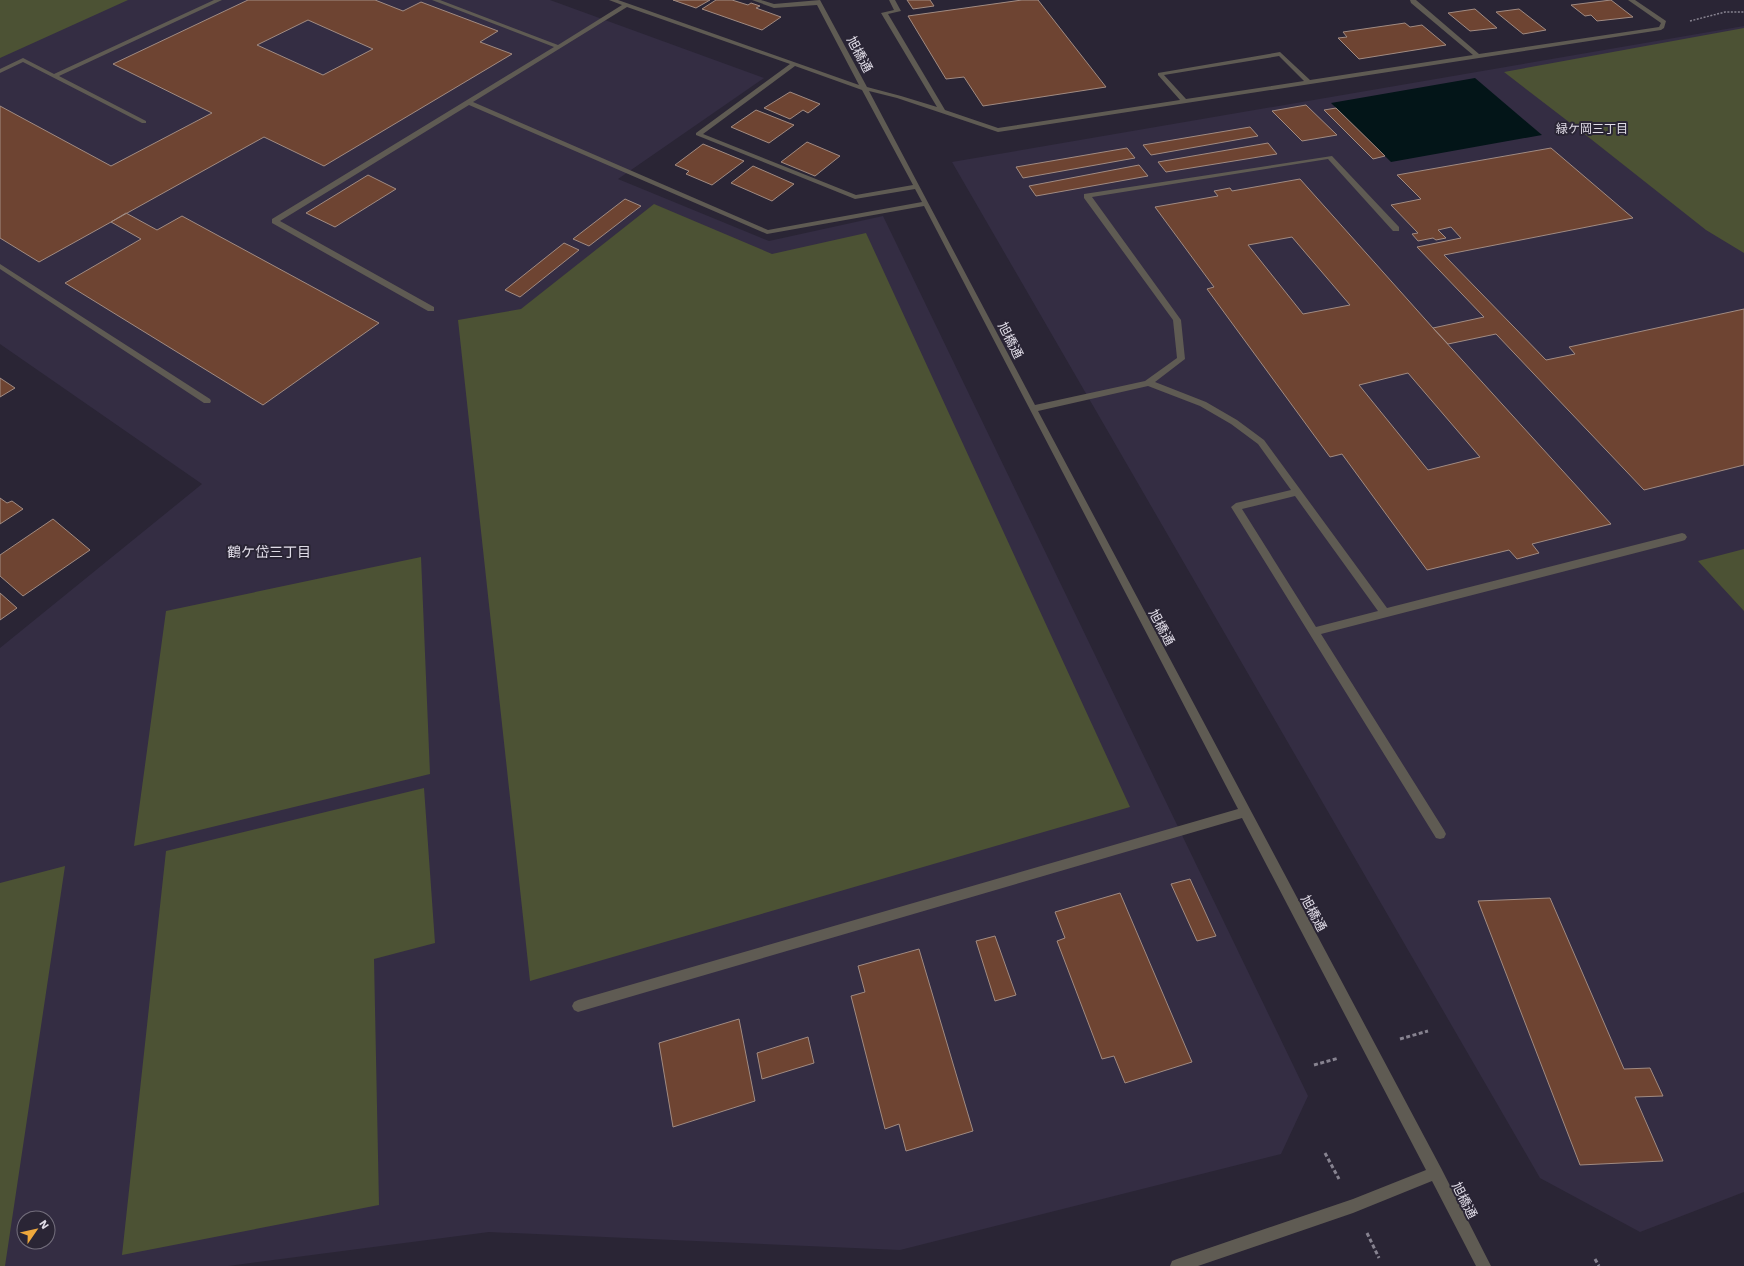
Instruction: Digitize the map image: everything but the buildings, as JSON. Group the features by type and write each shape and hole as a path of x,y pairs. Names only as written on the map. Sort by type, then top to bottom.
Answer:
{"street":[{"path":"54,76 219,0"},
{"path":"435,0 558,47"},
{"path":"612,0 863,88 899,96 998,130 1662,28 1664,22 1631,0"},
{"path":"756,0 774,6 817,2"},
{"path":"892,0 898,11 884,13 942,111"},
{"path":"1413,0 1413,2 1478,56"},
{"name":"旭橋通","path":"817,2 926,203 1484,1266"},
{"path":"432,309 275,221 627,5"},
{"path":"1184,101 1160,74 1280,54 1308,82"},
{"path":"0,71 23,60 144,122"},
{"path":"794,64 698,134 855,197 917,186"},
{"path":"468,102 767,232 926,203"},
{"path":"1033,409 1148,383 1181,359 1177,320 1087,196 1330,157 1396,229"},
{"path":"0,266 207,401"},
{"path":"1148,383 1203,404 1234,422 1262,442 1385,613"},
{"path":"1297,492 1236,507 1440,834"},
{"path":"1314,632 1682,537"},
{"path":"578,1006 1245,812"},
{"path":"1177,1266 1353,1206 1436,1173"}],"path":[{"path":"1662,28 1725,12 1744,12"},
{"path":"1595,1259 1599,1266"}],"shaded area":[{"path":"0,0 550,0 764,78 618,179 769,241 883,216 1308,1096 1281,1154 900,1250 489,1232 228,1266 0,1266 0,648 202,484 0,344"},
{"path":"1744,26 1744,1192 1640,1232 1540,1178 952,162"},
{"path":"1475,78 1542,135 1391,162 1331,103"}],"green space":[{"path":"0,0 128,0 0,58"},
{"path":"1744,28 1744,253 1706,230 1504,72"},
{"path":"654,204 772,254 866,233 1130,807 530,981 458,320 521,309"},
{"path":"1744,549 1744,611 1698,561"},
{"path":"421,557 430,774 134,846 166,611"},
{"path":"424,788 435,943 374,959 379,1205 122,1255 166,851"},
{"path":"65,866 5,1266 0,1266 0,883"}],"district":[{"name":"緑ケ岡三丁目","path":"1592,129"},
{"name":"鶴ケ岱三丁目","path":"269,552"}]}
